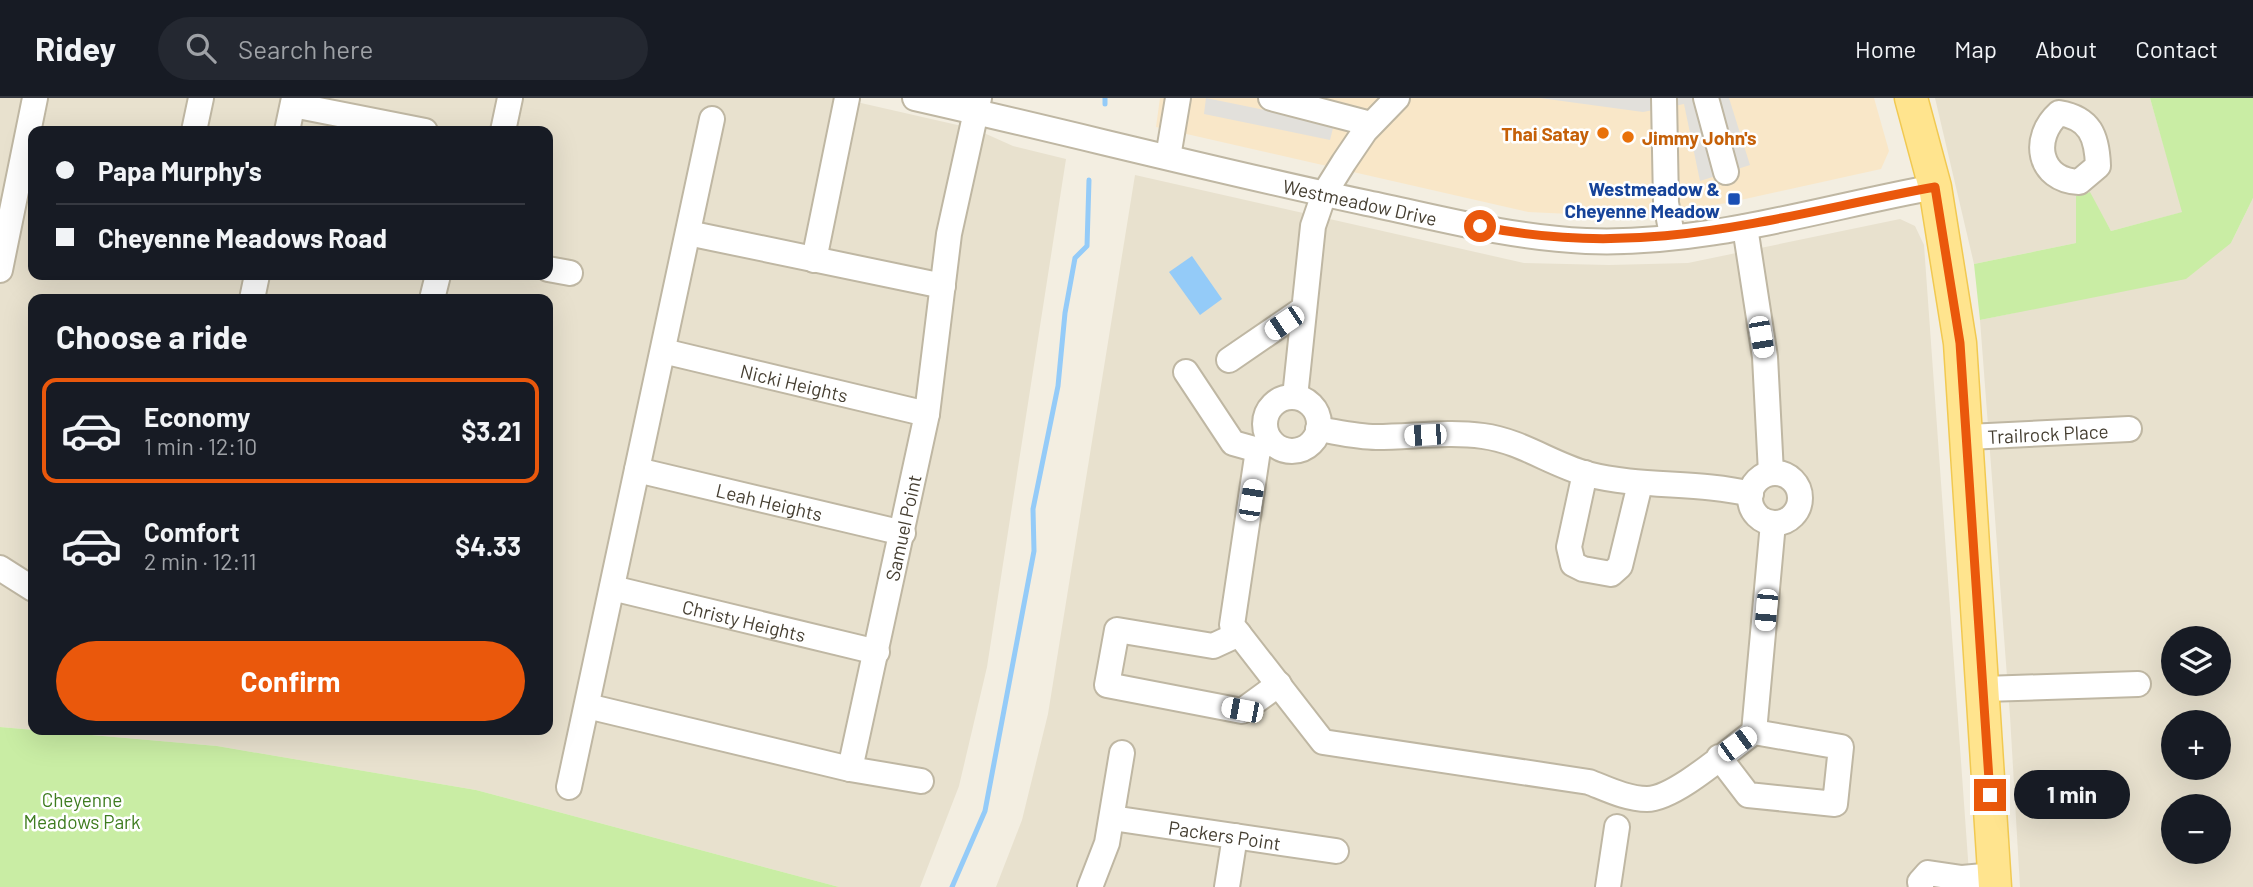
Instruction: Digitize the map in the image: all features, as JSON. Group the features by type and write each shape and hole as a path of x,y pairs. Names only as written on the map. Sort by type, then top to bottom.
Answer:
{"main road":[{"path":"1911,98 1935,187 1960,343 1995,881"}],"street":[{"path":"32,126 35,98"},
{"path":"195,126 201,98"},
{"path":"504,126 510,98"},
{"path":"814,260 847,98"},
{"name":"Westmeadow Drive","path":"915,98 978,105 1168,157 1324,194 1545,237 1587,241 1672,236 1745,227 1935,187"},
{"path":"1168,157 1178,98"},
{"path":"1272,98 1371,124"},
{"path":"1295,397 1313,226 1324,194 1371,124 1397,98"},
{"path":"1664,98 1666,203 1672,236"},
{"path":"1706,98 1726,173"},
{"path":"288,126 293,101 403,126"},
{"name":"Samuel Point","path":"850,769 927,414 949,234 978,105"},
{"path":"569,787 712,119"},
{"path":"0,270 27,175"},
{"path":"1745,227 1765,357 1771,473"},
{"path":"688,233 943,286"},
{"path":"1228,360 1303,310"},
{"name":"Nicki Heights","path":"663,351 927,414"},
{"path":"1186,372 1233,443 1264,446 1298,451 1313,442 1318,429 1314,408 1308,401 1295,397 1281,399 1268,411 1264,446 1232,625 1323,741 1589,782 1616,793 1649,799 1670,792 1719,757 1754,732 1841,747 1835,804 1748,795 1719,757"},
{"path":"1318,429 1373,437 1451,433 1483,436 1516,443 1585,473 1640,484 1722,488 1751,494"},
{"name":"Trailrock Place","path":"1968,437 2129,429"},
{"name":"Leah Heights","path":"637,470 903,533"},
{"path":"1585,473 1569,547 1573,564 1583,569 1611,574 1620,566 1640,484"},
{"path":"1771,473 1786,475 1793,480 1800,496 1796,512 1790,518 1773,523 1758,516 1753,509 1751,494 1758,480 1771,473"},
{"path":"1754,732 1773,523"},
{"path":"0,568 28,586"},
{"name":"Christy Heights","path":"612,588 877,652"},
{"path":"1240,634 1213,646 1117,630 1107,685 1242,710 1279,684"},
{"path":"1984,689 2138,684"},
{"path":"587,706 850,769 921,781"},
{"path":"1090,887 1107,843 1122,752"},
{"name":"Packers Point","path":"1112,818 1336,851"},
{"path":"1608,887 1618,827"},
{"path":"1227,887 1235,836"},
{"path":"1921,887 1920,882 1928,873 1995,881"}],"shaded area":[{"path":"0,98 839,98 975,129 1013,146 1066,159 987,667 959,786 920,887 839,887 476,790 217,746 91,735 553,735 553,294 28,294 28,730 0,727"},
{"path":"1160,98 1874,98 1889,151 1881,169 1727,203 1635,217 1528,212 1156,127"},
{"path":"1206,98 1334,124 1330,140 1204,114"},
{"path":"1540,98 1729,98 1750,165 1700,181 1684,104 1643,112"},
{"path":"1935,98 2150,98 2183,212 2111,231 2089,192 2076,196 2076,243 1974,264"},
{"path":"1135,175 1524,263 1688,263 1900,219 1915,226 1924,245 1970,887 996,887 1022,820 1048,714"},
{"path":"2253,198 2253,887 2020,887 1980,320 2014,313 2231,243"}],"green space":[{"path":"2150,98 2253,98 2253,198 2231,243 2186,279 1980,320 1974,264 2076,243 2076,196 2090,192 2111,231 2182,212"},
{"name":"Cheyenne Meadows Park","path":"0,727 28,729 28,735 91,735 217,746 476,790 839,887 0,887"}],"water":[{"path":"1192,256 1222,299 1200,315 1169,272"}],"waterway":[{"path":"1105,98 1105,104"},
{"path":"952,887 985,811 1034,551 1033,509 1058,386 1065,313 1075,258 1087,246 1089,180"}],"place":[{"name":"Thai Satay","path":"1603,133"},
{"name":"Jimmy John's","path":"1628,137"},
{"name":"Westmeadow & Cheyenne Meadow","path":"1734,199"}],"route":[{"path":"1480,226 1506,232 1587,241 1636,240 1745,227 1935,187 1960,343 1990,795"}]}
